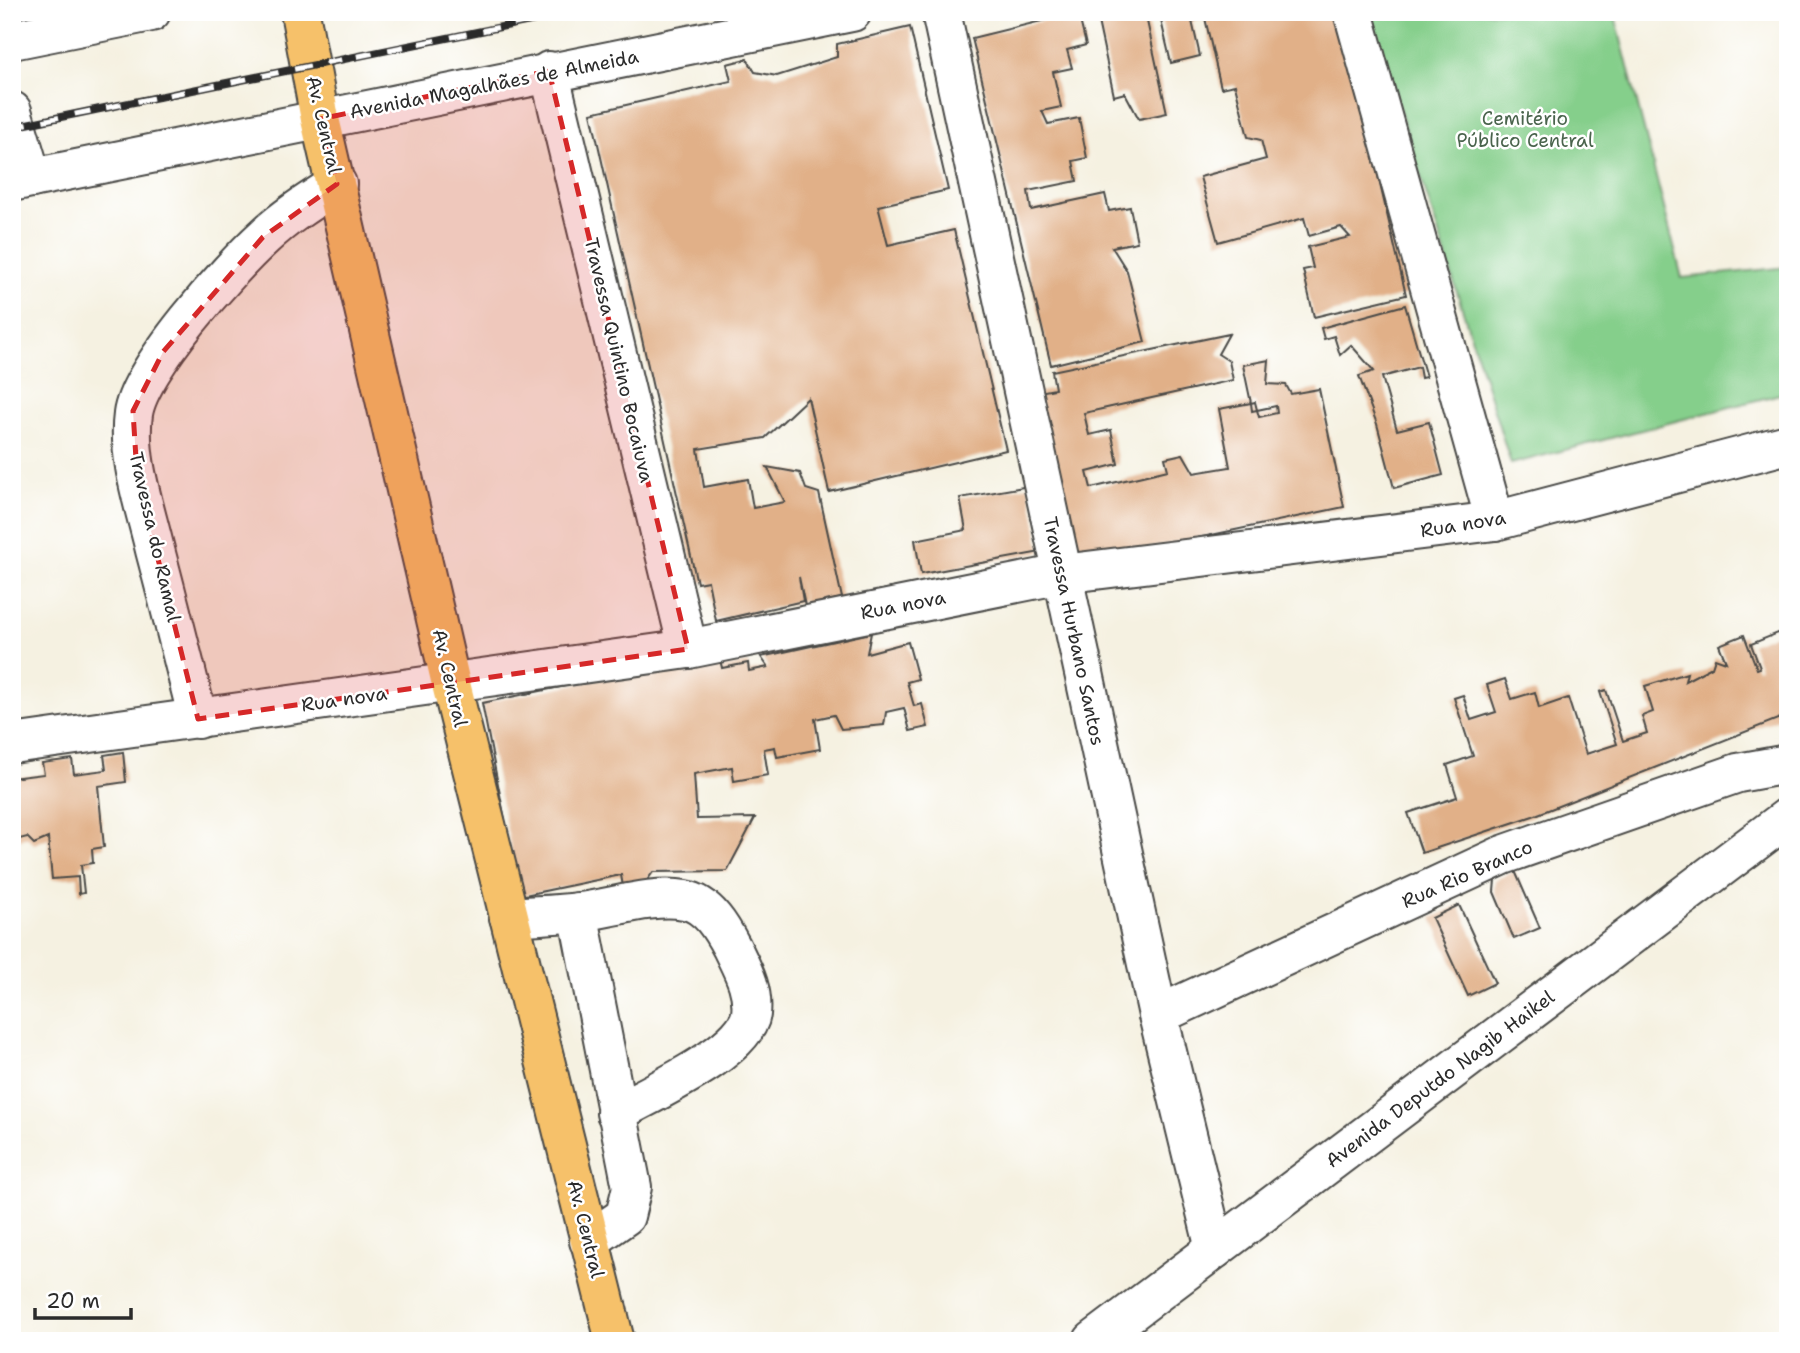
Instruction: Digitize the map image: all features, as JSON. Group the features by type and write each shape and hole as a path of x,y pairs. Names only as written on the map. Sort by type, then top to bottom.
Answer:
{"main road":[{"name":"Av. Central","path":"300,12 320,119 451,684 615,1341"}],"street":[{"path":"12,40 151,12"},
{"name":"Avenida Magalhães de Almeida","path":"22,180 852,12"},
{"name":"Travessa Hurbano Santos","path":"941,12 1158,1015 1215,1249"},
{"path":"1353,12 1495,521"},
{"name":"Travessa Quintino Bocaiuva","path":"550,71 688,649"},
{"path":"12,111 22,180"},
{"name":"Travessa do Ramal","path":"198,719 138,475 132,430 133,411 138,393 163,352 208,298 263,237 337,184"},
{"name":"Rua nova","path":"12,744 688,649 1062,574 1495,521 1788,444"},
{"name":"Rua Rio Branco","path":"1158,1015 1503,855 1738,773 1788,764"},
{"name":"Avenida Deputdo Nagib Haikel","path":"1093,1341 1788,817"},
{"path":"509,917 578,912 659,899 697,903 718,924 729,943 746,978 752,999 750,1017 738,1038 718,1055 616,1113"},
{"path":"578,912 632,1186 625,1216 589,1241"}],"highlighted area":[{"path":"549,71 688,649 198,719 137,475 133,411 163,352 208,298 263,237 337,184 320,119"}],"green space":[{"name":"Cemitério Público Central","path":"1369,12 1614,12 1682,278 1788,267 1788,392 1511,464"}],"building":[{"path":"1078,12 1086,45 1067,50 1072,68 1053,72 1061,107 1042,111 1048,124 1079,118 1087,158 1073,161 1077,181 1028,191 1031,210 1105,194 1109,211 1130,207 1137,242 1112,247 1127,271 1145,342 1051,365 972,38"},
{"path":"1096,12 1145,12 1167,113 1139,119 1125,93 1114,96"},
{"path":"1159,12 1336,12 1348,48 1406,295 1314,317 1303,270 1313,268 1308,247 1350,237 1341,227 1309,236 1304,218 1218,242 1200,177 1266,159 1261,140 1248,137 1235,85 1221,88 1205,18 1192,21 1200,56 1171,63"},
{"path":"910,27 948,190 878,206 888,245 954,230 1006,450 829,492 808,398 765,438 698,449 704,487 748,479 753,508 785,502 767,467 800,473 806,489 819,493 842,598 805,606 799,577 803,601 716,621 708,581 697,583 591,113 731,81 727,64 747,59 755,72 777,76 837,57 837,44"},
{"path":"1405,305 1426,377 1421,378 1419,367 1382,377 1397,430 1429,422 1443,475 1394,488 1377,424 1359,376 1374,371 1351,345 1340,355 1334,336 1324,339 1321,328"},
{"path":"1229,334 1218,354 1229,361 1233,380 1084,413 1089,435 1111,430 1118,464 1087,472 1091,488 1168,470 1165,458 1183,454 1194,473 1230,467 1219,409 1251,403 1243,365 1269,360 1267,384 1286,385 1291,394 1319,389 1344,507 1064,566 1039,392 1055,389 1052,371","holes":["1255,402 1257,410 1252,411 1251,403","1276,406 1277,413 1259,417 1257,410"]},
{"path":"1029,486 1041,552 921,574 915,540 966,530 960,498"},
{"path":"1788,629 1788,715 1533,816 1422,853 1408,813 1457,797 1447,765 1473,756 1454,698 1463,695 1471,720 1496,712 1487,685 1505,679 1512,699 1535,692 1539,708 1568,698 1586,754 1617,744 1600,692 1606,690 1623,741 1647,733 1642,716 1653,712 1645,686 1687,673 1685,681 1712,667 1715,658 1726,662 1719,645 1744,635 1757,669 1760,668 1751,644"},
{"path":"871,633 867,653 908,642 918,679 907,682 914,706 922,704 928,727 910,731 904,708 886,712 884,725 841,729 834,715 815,719 820,749 777,757 775,747 764,749 768,775 734,781 732,767 694,774 697,819 755,818 727,871 653,872 641,889 624,892 621,875 520,896 482,703 719,655 722,668 748,663 749,671 768,667 761,657"},
{"path":"123,752 126,782 98,786 104,847 92,849 93,863 81,865 84,893 79,894 78,877 52,879 48,838 34,844 27,837 12,841 12,778 44,774 42,763 72,759 74,774 106,770 104,755"},
{"path":"1515,871 1540,928 1514,939 1494,892 1495,880"},
{"path":"1459,905 1495,983 1468,996 1432,918"}],"railway":[{"path":"12,127 574,12"}]}
